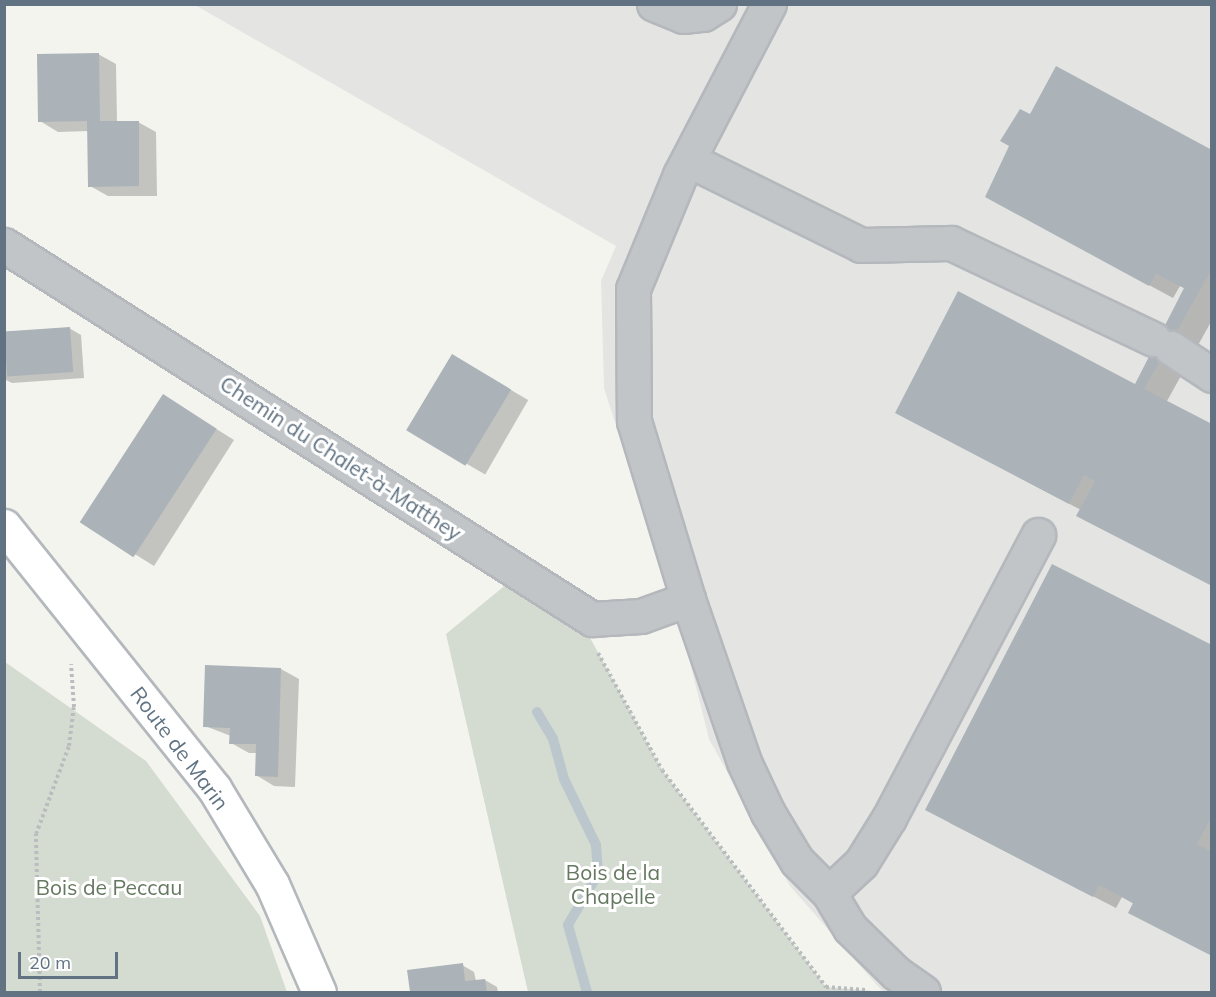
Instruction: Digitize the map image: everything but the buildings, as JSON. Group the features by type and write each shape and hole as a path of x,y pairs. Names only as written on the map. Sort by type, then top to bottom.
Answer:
{"main road":[{"name":"Route de Marin","path":"4,526 214,788 272,884 319,993"}],"lane":[{"path":"654,4 682,16 703,14 719,4"},
{"path":"769,4 688,160 633,289 634,421 688,599 744,762 768,813 797,861 829,893 850,928 896,974 923,993"},
{"path":"688,160 861,245 951,243 1162,344 1212,375"},
{"name":"Chemin du Chalet-à-Matthey","path":"4,245 592,619 641,616 688,599"},
{"path":"829,893 861,863 889,818 1038,535"}],"path":[{"path":"594,644 662,770 826,987 872,991"},
{"path":"40,993 36,834 69,746 74,707 71,661"}],"shaded area":[{"path":"195,5 1211,5 1211,992 883,992 790,886 709,739 686,647 604,388 601,281 616,246"}],"green space":[{"name":"Bois de la Chapelle","path":"508,583 588,634 662,770 826,987 884,992 528,992 446,634"},
{"name":"Bois de Peccau","path":"5,662 146,761 260,916 287,992 5,992"}],"waterway":[{"path":"537,712 553,739 564,779 596,845 598,874 568,925 587,992"}]}
